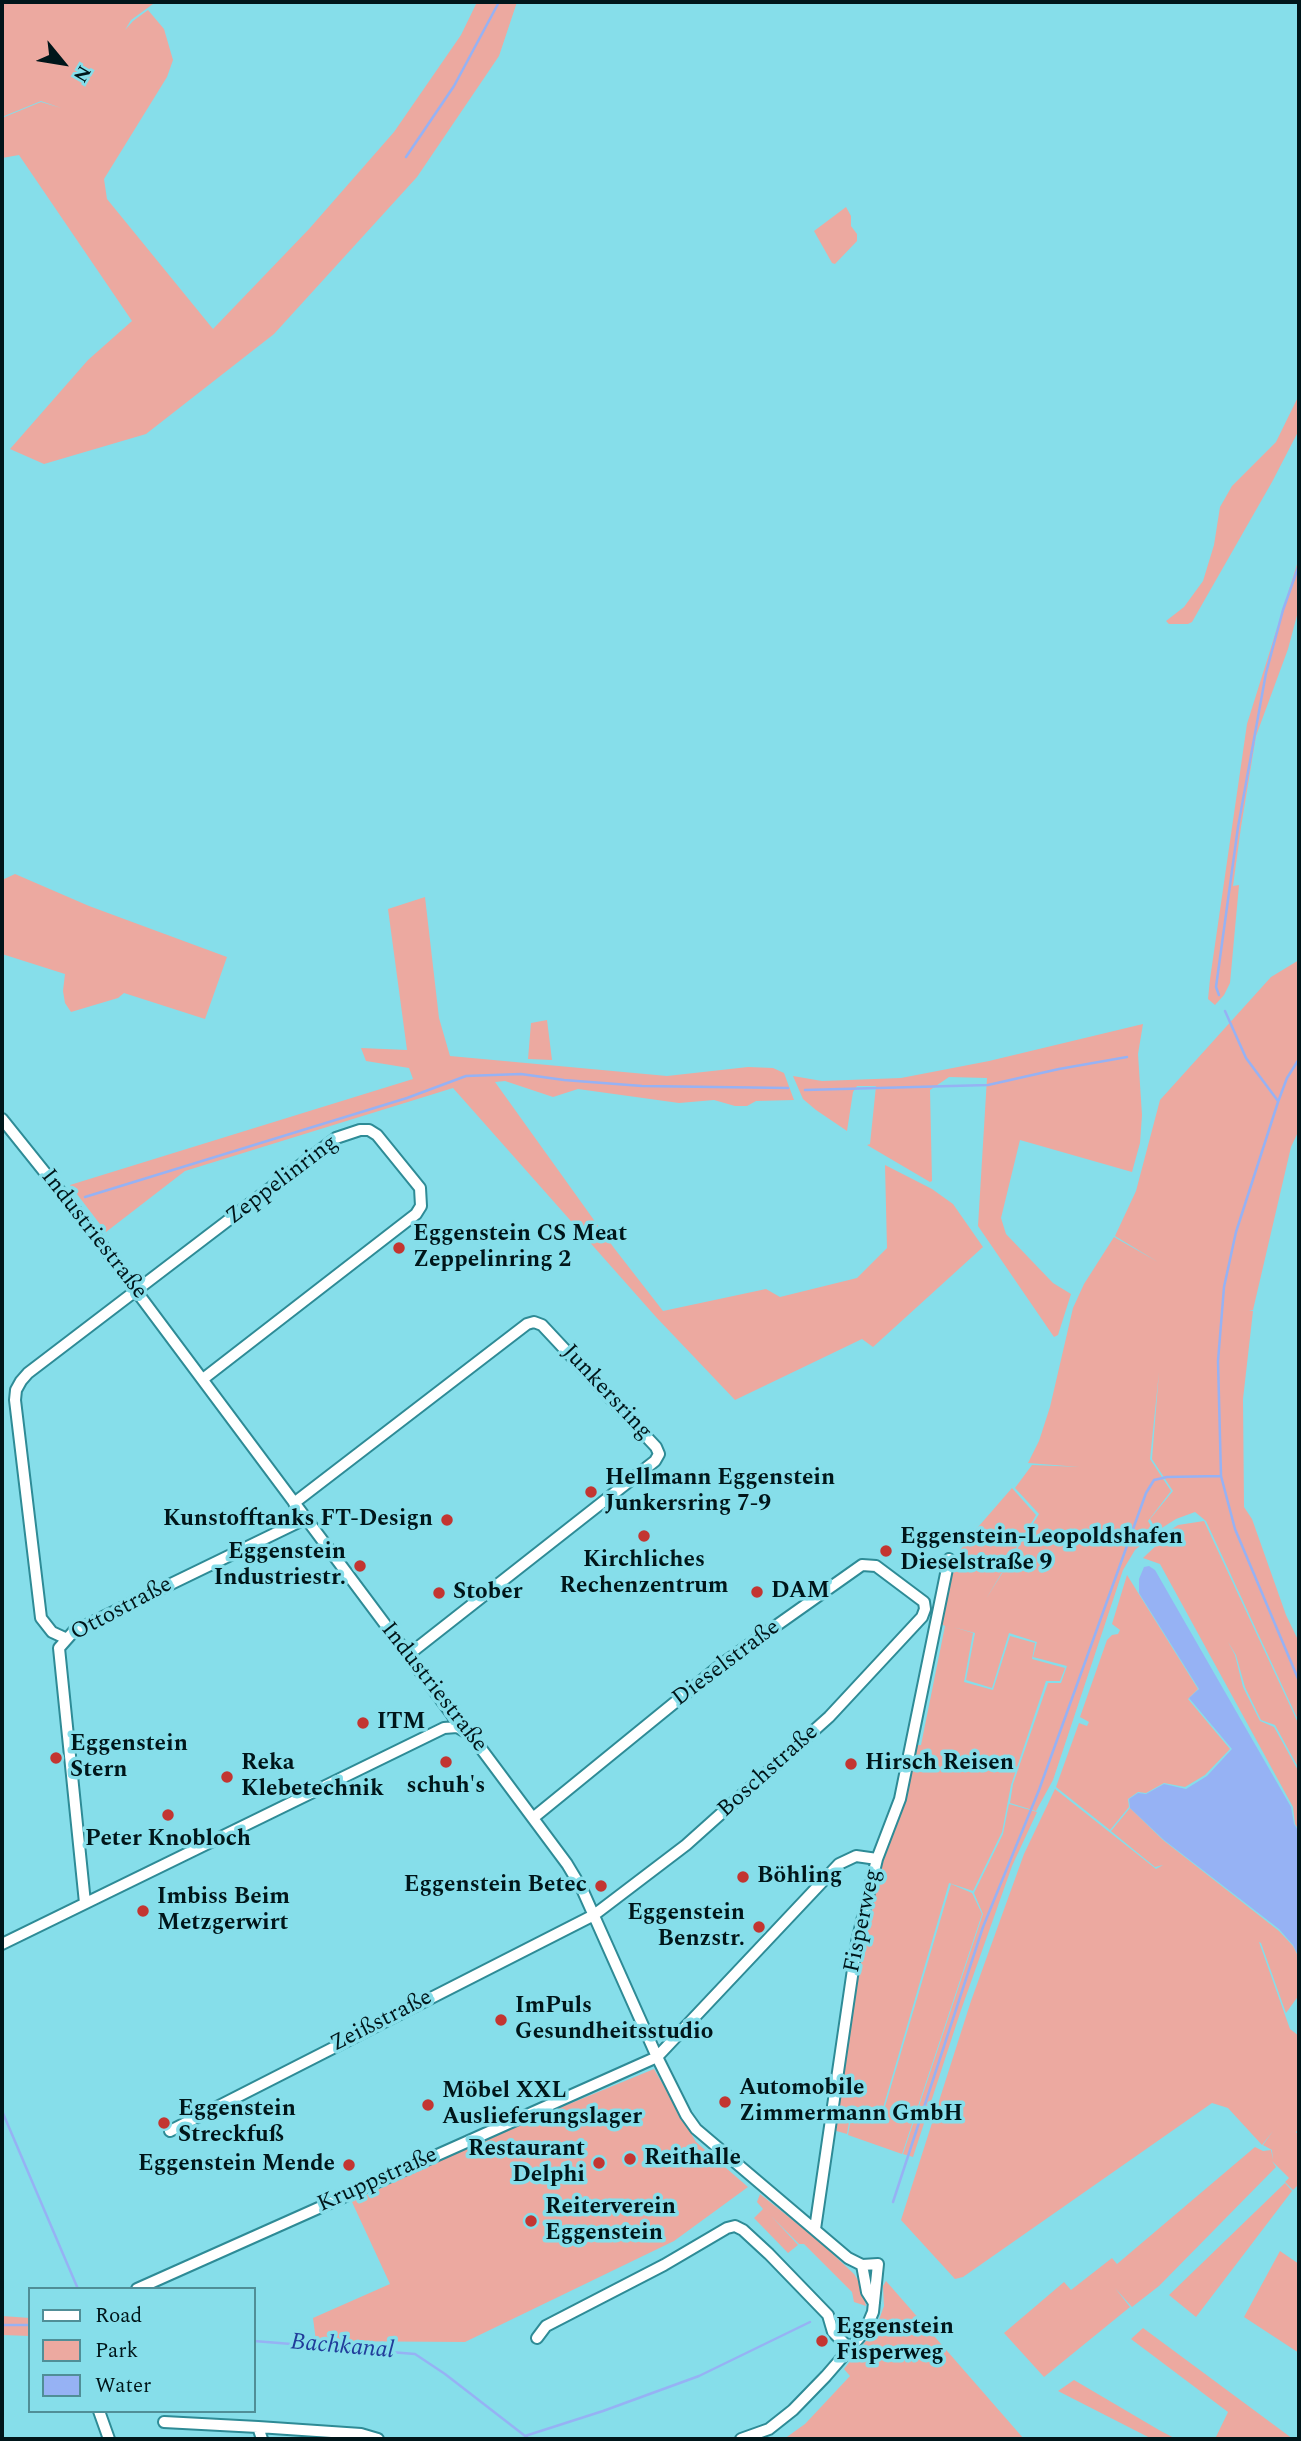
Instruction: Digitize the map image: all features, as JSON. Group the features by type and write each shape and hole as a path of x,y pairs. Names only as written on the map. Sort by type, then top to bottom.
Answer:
{"street":[{"name":"Industriestraße","path":"2,1119 62,1192 203,1379 453,1716 457,1727 471,1735 567,1864 582,1889 657,2057 686,2115 696,2129 815,2229"},
{"name":"Zeppelinring","path":"65,1638 52,1632 41,1618 16,1390 28,1373 336,1138 350,1132 369,1130 377,1135 420,1188 421,1206 415,1214 203,1379"},
{"name":"Junkersring","path":"294,1503 527,1324 534,1322 542,1325 656,1447 659,1454 655,1461 408,1655"},
{"name":"Ottostraße","path":"85,1903 59,1648 65,1638 74,1631 305,1519"},
{"name":"Fisperweg","path":"815,2229 857,1942 877,1859 900,1798 949,1559"},
{"name":"Dieselstraße","path":"533,1818 722,1664 862,1564 876,1566 924,1602 925,1609"},
{"name":"Boschstraße","path":"594,1915 686,1845 814,1732 922,1617 925,1609"},
{"path":"2,1944 444,1728 457,1727"},
{"path":"657,2057 839,1864 856,1856 877,1859"},
{"name":"Zeißstraße","path":"170,2131 594,1915"},
{"name":"Kruppstraße","path":"141,2287 657,2057"},
{"path":"537,2338 545,2326 735,2226 769,2253 828,2315 833,2332 850,2349"},
{"path":"741,2439 769,2429 779,2421 826,2376 871,2321 878,2264 862,2265 848,2258 815,2229"},
{"path":"862,2265 867,2292 874,2303"},
{"path":"100,2413 109,2439"},
{"path":"164,2422 361,2434 378,2439"},
{"path":"258,2427 262,2439"}],"green space":[{"path":"2,2 152,2 153,4 131,20 125,30 148,10 164,29 173,60 167,77 104,179 107,199 213,329 309,229 394,132 461,35 477,2 517,2 499,56 417,177 274,334 146,434 44,464 10,449 88,360 132,321 19,155 2,158 2,118 41,102 61,108 41,101 2,117"},
{"path":"846,207 851,216 851,226 857,234 857,241 835,264 814,231"},
{"path":"1299,395 1299,430 1272,482 1192,622 1169,624 1166,621 1184,607 1203,581 1214,545 1220,507 1232,486 1276,442"},
{"path":"1299,558 1299,608 1288,649 1256,736 1241,827 1233,886 1239,885 1230,983 1215,1005 1208,999 1210,979 1247,724"},
{"path":"15,874 89,906 227,957 205,1019 124,993 118,998 71,1012 65,1003 63,991 65,974 2,954 2,880"},
{"path":"425,897 439,1018 450,1056 667,1076 748,1067 773,1068 784,1073 794,1100 756,1101 747,1106 735,1106 714,1100 679,1103 578,1089 553,1097 505,1081 495,1082 614,1248 663,1311 766,1289 780,1297 857,1278 887,1248 885,1165 932,1189 953,1204 983,1247 873,1347 862,1339 735,1400 656,1317 453,1088 185,1171 106,1232 70,1185 413,1079 409,1068 366,1061 361,1048 407,1050 388,909"},
{"path":"1299,960 1299,1130 1291,1147 1253,1310 1249,1311 1253,1311 1243,1399 1244,1507 1252,1519 1286,1615 1299,1642 1299,1722 1206,1521 1195,1512 1176,1519 1157,1531 1150,1519 1173,1491 1152,1459 1159,1372 1150,1459 1171,1491 1148,1521 1155,1533 1135,1550 1123,1570 1053,1780 1036,1811 1010,1803 1013,1784 1048,1683 1061,1683 1067,1666 1033,1657 1037,1642 1009,1633 992,1688 966,1680 975,1633 953,1627 973,1633 964,1682 993,1690 1010,1636 1035,1643 1032,1659 1065,1668 1060,1681 1046,1681 1011,1785 1002,1832 973,1891 949,1883 880,2118 851,2110 847,2134 833,2130 862,1941 876,1882 909,1783 916,1745 921,1745 945,1626 941,1624 953,1560 1012,1488 1036,1515 986,1599 1039,1514 1015,1488 1032,1465 1080,1467 1028,1463 1039,1441 1050,1407 1073,1308 1084,1284 1114,1237 1158,1262 1115,1236 1136,1191 1160,1100 1271,977"},
{"path":"547,1020 552,1060 528,1059 531,1023"},
{"path":"1143,1024 1138,1054 1142,1115 1140,1143 1132,1172 1020,1140 1001,1218 1006,1234 1053,1283 1071,1294 1058,1335 1054,1337 978,1226 987,1078 949,1077 930,1090 930,1182 867,1145 870,1144 876,1086 857,1086 853,1092 847,1131 803,1099 793,1076 822,1081 901,1078 989,1061"},
{"path":"1204,1521 1299,1725 1299,1769 1275,1725 1261,1720 1245,1687 1236,1655 1228,1642 1235,1655 1243,1687 1260,1721 1274,1727 1299,1772 1299,1830 1295,1824 1293,1807 1160,1564 1143,1558 1160,1542 1165,1546 1172,1543 1166,1533 1178,1525"},
{"path":"1127,1575 1198,1689 1188,1699 1230,1749 1205,1775 1185,1787 1164,1783 1146,1793 1138,1792 1128,1799 1129,1807 1110,1830 1056,1787 1079,1723 1087,1726 1089,1722 1080,1717 1107,1640 1120,1630 1112,1624"},
{"path":"1055,1789 1156,1869 1163,1865 1155,1867 1111,1831 1130,1808 1163,1840 1279,1931 1293,1946 1299,1958 1299,1995 1286,2013 1259,1942 1290,2029 1299,2036 1299,2125 1296,2133 1299,2132 1299,2187 1293,2190 1285,2182 1289,2178 1272,2161 1276,2167 1159,2286 1132,2307 1115,2288 1130,2307 1044,2377 1004,2333 1064,2282 1071,2290 1112,2258 1117,2264 1255,2147 1263,2151 1271,2150 1273,2160 1272,2150 1263,2145 1273,2131 1262,2145 1228,2108 1212,2103 963,2277 955,2279 901,2220 971,2001 1024,1854"},
{"path":"1009,1804 1037,1812 1012,1866 913,2157 903,2154 983,1914 974,1893 1003,1834"},
{"path":"951,1884 972,1893 982,1914 902,2154 848,2135 852,2112 881,2120"},
{"name":"Reiterverein Eggenstein","path":"654,2069 696,2142 748,2187 674,2241 465,2342 316,2341 313,2318 390,2284 352,2202 491,2136"},
{"path":"1285,2183 1292,2191 1196,2317 1169,2295"},
{"path":"760,2194 819,2241 854,2274 861,2285 866,2306 854,2302 852,2292 804,2244 799,2244 771,2216 798,2245 788,2253 754,2218 763,2209 757,2202"},
{"path":"1280,2251 1299,2264 1299,2353 1244,2317"},
{"path":"886,2281 1024,2439 784,2439 805,2424 850,2376 844,2369 876,2328 884,2306 883,2286"},
{"path":"2,2316 28,2318 28,2336 2,2335"},
{"path":"1143,2328 1293,2439 1215,2439 1228,2412 1131,2339"},
{"path":"1074,2380 1176,2439 1152,2439 1058,2391"}],"water":[{"path":"1149,1566 1155,1570 1291,1807 1294,1824 1299,1832 1299,1957 1279,1929 1164,1840 1130,1808 1129,1799 1138,1793 1146,1794 1164,1784 1186,1789 1207,1776 1232,1749 1189,1698 1199,1689 1139,1593 1139,1579 1144,1567"}],"waterway":[{"path":"406,157 454,86 499,2"},
{"path":"1219,995 1216,987 1238,827 1266,673 1283,610 1299,565"},
{"path":"1225,1011 1246,1058 1278,1101"},
{"path":"805,1090 988,1085 1127,1057"},
{"path":"1299,1059 1287,1078 1278,1102 1236,1232 1224,1287 1218,1361 1221,1476 1235,1529 1299,1681"},
{"path":"85,1197 407,1098 466,1076 521,1074 642,1086 788,1088"},
{"path":"893,2202 983,1927 1039,1790 1146,1493 1154,1480 1167,1477 1221,1476"},
{"path":"2,2111 77,2287"},
{"path":"525,2436 699,2376 810,2322"},
{"name":"Bachkanal","path":"2,2325 28,2325"},
{"name":"Bachkanal","path":"256,2341 415,2354 529,2439"}],"place":[{"name":"Eggenstein CS Meat Zeppelinring 2","path":"399,1248"},
{"name":"Hellmann Eggenstein Junkersring 7-9","path":"591,1492"},
{"name":"Kunstofftanks FT-Design","path":"447,1520"},
{"name":"Kirchliches Rechenzentrum","path":"644,1536"},
{"name":"Eggenstein-Leopoldshafen Dieselstraße 9","path":"886,1551"},
{"name":"Eggenstein Industriestr.","path":"360,1566"},
{"name":"DAM","path":"757,1592"},
{"name":"Stober","path":"439,1593"},
{"name":"ITM","path":"363,1723"},
{"name":"Eggenstein Stern","path":"56,1758"},
{"name":"schuh's","path":"446,1762"},
{"name":"Hirsch Reisen","path":"851,1764"},
{"name":"Reka Klebetechnik","path":"227,1777"},
{"name":"Peter Knobloch","path":"168,1815"},
{"name":"Böhling","path":"743,1877"},
{"name":"Eggenstein Betec","path":"601,1886"},
{"name":"Imbiss Beim Metzgerwirt","path":"143,1911"},
{"name":"Eggenstein Benzstr.","path":"759,1927"},
{"name":"ImPuls Gesundheitsstudio","path":"501,2020"},
{"name":"Automobile Zimmermann GmbH","path":"725,2102"},
{"name":"Möbel XXL Auslieferungslager","path":"428,2105"},
{"name":"Eggenstein Streckfuß","path":"164,2123"},
{"name":"Reithalle","path":"630,2159"},
{"name":"Restaurant Delphi","path":"599,2163"},
{"name":"Eggenstein Mende","path":"349,2165"},
{"name":"Reiterverein Eggenstein","path":"531,2221"},
{"name":"Eggenstein Fisperweg","path":"822,2341"}]}
